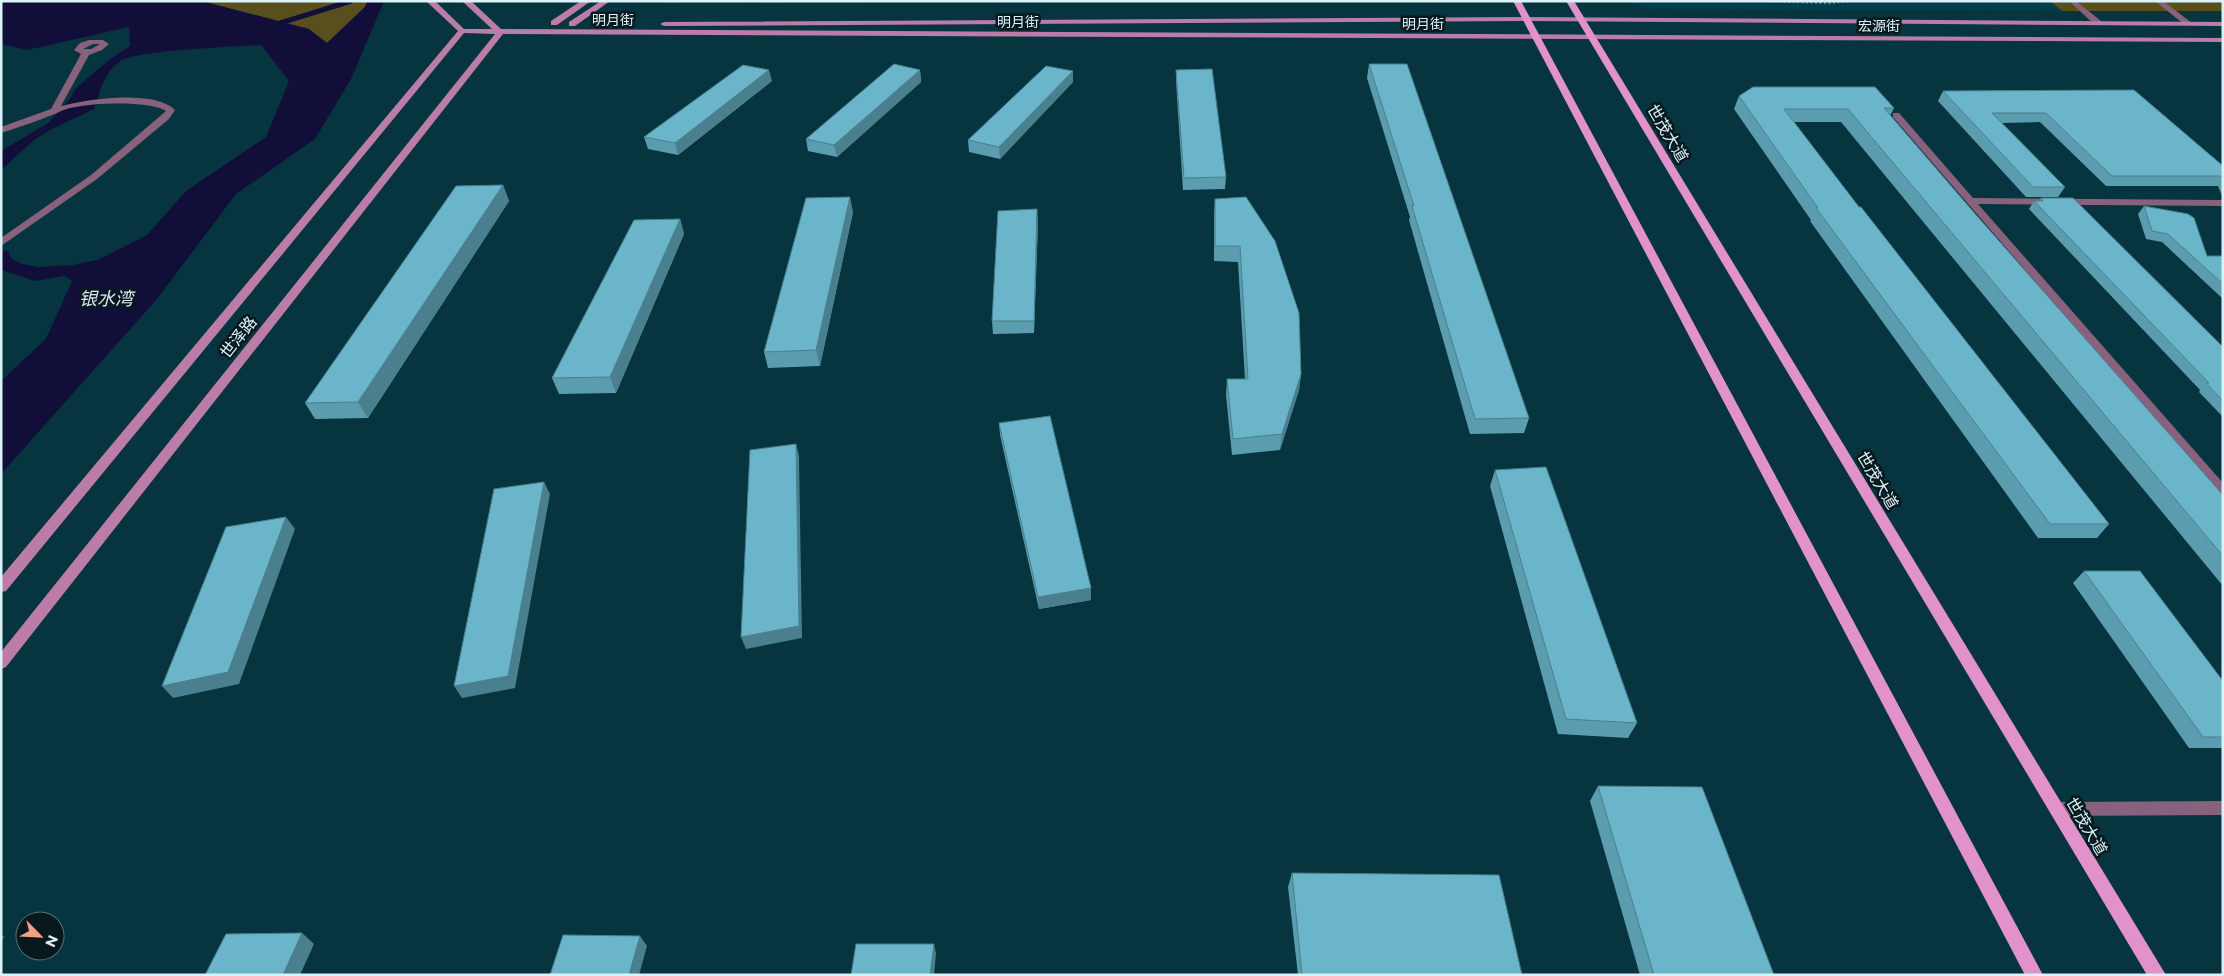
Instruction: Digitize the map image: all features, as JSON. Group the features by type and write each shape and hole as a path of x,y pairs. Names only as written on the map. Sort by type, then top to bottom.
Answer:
{"main road":[{"path":"1517,1 2034,975"},
{"name":"世茂大道","path":"1570,1 2157,975"}],"street":[{"path":"430,1 462,31"},
{"path":"466,1 500,32"},
{"path":"554,23 587,1"},
{"path":"572,24 606,1"},
{"name":"明月街","path":"500,32 554,23 1526,19"},
{"name":"宏源街","path":"1526,19 2223,24"},
{"name":"明月街","path":"462,31 1536,37"},
{"name":"世泽路","path":"1,587 462,31"},
{"name":"世泽路","path":"1,663 500,32"},
{"name":"宏源街","path":"1536,37 2223,40"},
{"path":"53,112 86,52"},
{"path":"1,130 65,107 100,103 153,102 167,106 171,110 166,117 94,177 4,240"},
{"path":"2057,809 2223,808"}],"lane":[{"path":"2072,1 2098,23"},
{"path":"2158,1 2188,24"},
{"path":"1896,116 2223,491"},
{"path":"1971,201 2223,203"}],"path":[{"path":"1770,1 1829,3 1848,1"}],"shaded area":[{"path":"367,1 365,7 327,43 308,29 202,2"},
{"path":"664,1 1462,1 1463,2 662,3"},
{"path":"1626,1 2050,1 2062,11 1649,9"},
{"path":"2050,1 2223,1 2223,11 2062,11"}],"water":[{"name":"银水湾","path":"1,1 202,1 309,29 327,43 365,7 367,1 384,1 351,79 315,139 236,194 157,299 1,474 1,381 46,339 72,281 64,276 35,281 1,270 1,250 8,251 12,259 22,264 39,267 73,265 97,260 147,235 186,191 266,137 289,81 261,45 164,52 128,58 119,62 110,72 103,83 94,109 48,131 33,141 1,170 1,151 48,123 70,99 76,88 109,60 130,46 129,27 27,50 1,44"}],"building":[{"path":"894,64 920,70 834,145 806,139"},
{"path":"1369,64 1407,64 1529,418 1475,419 1412,206 1414,206"},
{"path":"743,65 769,70 675,143 644,137"},
{"path":"1046,66 1073,71 999,147 968,140"},
{"path":"1212,69 1226,177 1184,178 1176,70"},
{"path":"1753,87 1875,87 1894,108 1884,108 2223,495 2223,556 1848,109 1784,109 2109,524 2050,524 1816,208 1818,208 1739,96"},
{"path":"2134,90 2223,166 2223,176 2112,176 2046,113 1992,113 2065,187 2033,187 1943,91"},
{"path":"503,185 358,402 305,403 456,186"},
{"path":"850,197 816,350 764,352 806,198"},
{"path":"1246,197 1275,241 1299,313 1301,374 1282,434 1233,439 1227,379 1248,379 1240,246 1215,246 1215,199"},
{"path":"2041,198 2073,198 2223,347 2223,401 2206,383 2209,383 2034,201 2043,201"},
{"path":"2144,206 2188,214 2194,218 2207,256 2223,256 2223,284 2168,234 2152,231"},
{"path":"1037,209 1034,321 992,321 998,211"},
{"path":"680,219 610,377 552,378 634,220"},
{"path":"1050,416 1091,588 1038,597 999,423"},
{"path":"796,444 799,626 741,637 750,450"},
{"path":"1546,467 1637,723 1566,719 1495,470"},
{"path":"544,482 508,676 454,686 494,489"},
{"path":"286,517 228,672 162,686 226,527"},
{"path":"2084,571 2140,571 2223,681 2223,737 2203,737"},
{"path":"1598,786 1702,787 1774,975 1654,975"},
{"path":"1292,873 1499,875 1522,975 1302,975"},
{"path":"302,933 283,975 205,975 226,934"},
{"path":"563,935 640,936 629,975 550,975"},
{"path":"856,944 934,944 930,975 851,975"}],"waterway":[{"name":"银水湾","path":"274,25 351,1"}]}
